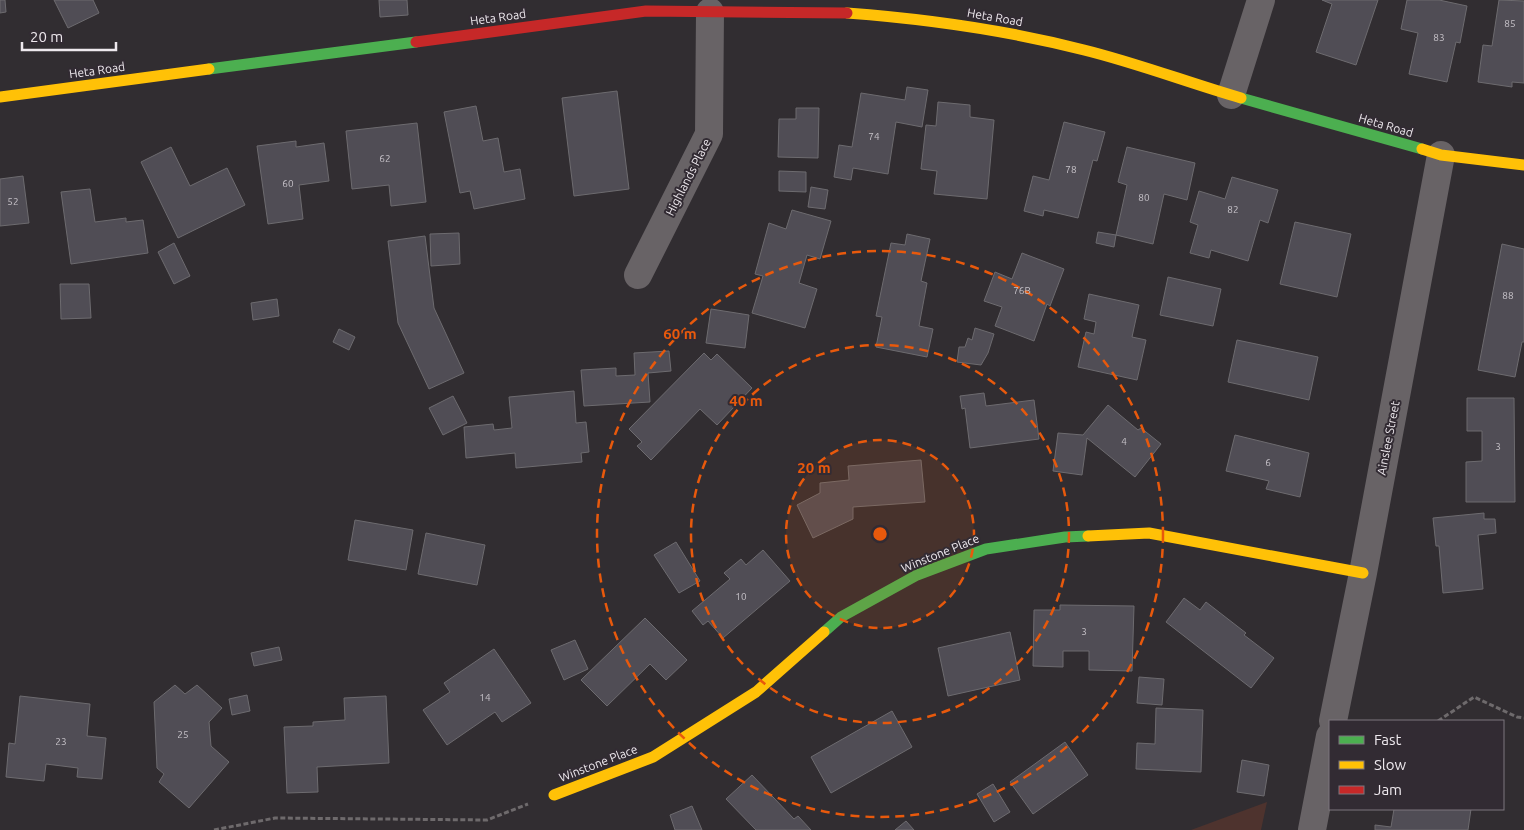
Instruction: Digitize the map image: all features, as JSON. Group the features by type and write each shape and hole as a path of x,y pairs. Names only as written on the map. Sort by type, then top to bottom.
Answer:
{"street":[{"path":"1231,95 1261,0"},
{"name":"Heta Road","path":"0,96 646,11 851,13 914,18 1006,32 1086,50 1231,95 1441,155 1524,165"},
{"name":"Highlands Place","path":"638,275 709,134 710,12"},
{"name":"Ainslee Street","path":"1333,720 1363,573 1441,155"},
{"name":"Winstone Place","path":"554,795 653,757 756,692 840,618 917,575 986,549 1065,537 1150,532 1363,573"},
{"path":"1312,830 1329,741"}],"path":[{"path":"1440,720 1474,697 1517,717 1524,718"},
{"path":"214,830 275,818 487,820 554,795"}],"shaded area":[{"path":"1267,802 1261,830 1191,830"}],"building":[{"path":"0,0 5,0 6,12 0,13"},
{"path":"54,0 93,0 99,13 68,28"},
{"path":"379,0 407,0 408,15 380,17"},
{"path":"1322,0 1378,0 1356,65 1316,52 1332,4"},
{"path":"1407,0 1439,0 1467,6 1460,43 1456,42 1447,82 1409,74 1418,33 1401,29"},
{"path":"1499,0 1524,1 1524,83 1512,82 1512,87 1478,82 1483,45 1492,46"},
{"path":"907,87 928,90 922,127 896,122 888,174 853,168 851,180 834,177 839,145 852,147 861,93 905,100"},
{"path":"617,91 629,189 574,196 562,98"},
{"path":"938,102 970,105 970,117 994,120 987,199 934,194 937,171 921,169 926,125 936,126"},
{"path":"476,106 483,141 498,138 504,172 520,169 525,199 474,209 470,191 460,193 444,112"},
{"path":"796,108 819,108 818,158 778,157 779,119 796,119"},
{"path":"1064,122 1105,132 1097,161 1093,160 1078,218 1044,210 1043,216 1024,211 1033,176 1049,180"},
{"path":"417,123 426,202 391,206 389,185 352,189 346,131"},
{"path":"296,141 296,147 324,143 329,181 299,185 303,219 268,224 257,146"},
{"path":"171,147 190,186 227,168 245,205 178,238 141,162"},
{"path":"1127,147 1195,163 1187,200 1164,194 1153,244 1116,235 1127,185 1118,182"},
{"path":"779,171 806,172 806,192 779,191"},
{"path":"23,176 29,223 0,226 0,179"},
{"path":"1232,177 1278,190 1268,223 1260,220 1248,261 1211,250 1209,258 1190,253 1198,225 1190,222 1199,191 1225,199"},
{"path":"811,187 828,190 825,209 808,207"},
{"path":"90,189 95,222 126,218 126,222 143,220 148,253 71,264 61,192"},
{"path":"792,210 831,221 820,259 807,255 799,283 817,289 805,328 752,313 763,276 755,274 769,223 786,229"},
{"path":"1295,222 1351,234 1337,297 1280,284"},
{"path":"1098,232 1116,235 1114,247 1096,243"},
{"path":"459,233 460,264 431,266 430,234"},
{"path":"907,234 930,239 921,281 927,283 919,326 933,329 927,357 876,347 882,317 876,316 891,243 905,245"},
{"path":"425,236 434,308 464,373 429,389 398,323 388,241"},
{"path":"174,243 190,276 174,284 158,252"},
{"path":"1502,244 1524,249 1524,342 1522,342 1515,377 1478,370"},
{"path":"1022,253 1064,269 1050,306 1047,304 1034,341 995,326 1002,307 984,301 995,272 1012,279"},
{"path":"1168,277 1221,289 1213,326 1160,315"},
{"path":"60,284 89,284 91,318 61,319"},
{"path":"1089,294 1139,305 1132,337 1146,340 1137,380 1078,367 1086,332 1094,334 1096,322 1084,319"},
{"path":"277,299 279,316 253,320 251,303"},
{"path":"711,309 749,315 745,348 706,343"},
{"path":"975,328 994,334 988,353 981,365 957,362 959,347 965,347 968,338 972,340"},
{"path":"339,329 355,337 349,350 333,342"},
{"path":"1237,340 1318,357 1309,400 1228,382"},
{"path":"669,351 671,371 648,373 650,402 584,406 581,370 616,368 616,376 635,375 634,353"},
{"path":"704,353 711,360 717,354 752,388 717,425 700,409 651,460 637,446 642,442 629,429"},
{"path":"574,391 576,423 586,422 589,452 581,453 582,462 516,468 515,453 466,458 464,427 493,424 494,430 512,428 509,397"},
{"path":"984,393 986,406 1034,400 1039,439 970,448 965,408 962,409 960,396"},
{"path":"453,396 467,423 443,435 429,408"},
{"path":"1467,398 1514,398 1515,502 1466,502 1466,462 1482,461 1482,431 1467,431"},
{"path":"1108,405 1138,430 1141,428 1161,444 1135,477 1087,438 1082,475 1053,471 1058,433 1083,435"},
{"path":"1235,435 1309,453 1300,497 1266,489 1269,481 1226,471"},
{"path":"921,460 925,502 853,507 853,519 813,538 797,505 820,493 820,483 849,480 848,466"},
{"path":"1484,513 1484,519 1495,519 1496,533 1478,535 1483,589 1443,593 1439,546 1436,546 1433,518"},
{"path":"355,520 413,530 406,570 348,560"},
{"path":"426,533 485,545 477,585 418,574"},
{"path":"676,542 700,581 679,593 654,555"},
{"path":"763,550 790,581 723,638 708,621 703,625 692,611 730,579 724,573 741,559 746,565"},
{"path":"1184,598 1200,610 1206,602 1274,658 1251,688 1166,622"},
{"path":"1060,605 1134,606 1132,671 1089,670 1089,651 1063,651 1063,667 1033,666 1034,610 1060,610"},
{"path":"645,618 687,660 666,680 650,664 607,706 581,680"},
{"path":"1010,632 1020,680 948,696 938,648"},
{"path":"575,640 588,669 564,680 551,650"},
{"path":"279,647 282,660 254,666 251,653"},
{"path":"494,649 531,703 502,722 495,712 447,745 423,710 450,692 444,683"},
{"path":"1139,677 1164,679 1162,705 1137,703"},
{"path":"175,685 185,694 197,685 222,708 209,722 211,746 229,762 189,808 159,782 164,774 157,768 154,702"},
{"path":"247,695 250,711 232,715 229,699"},
{"path":"20,696 90,704 87,736 106,738 102,779 77,777 78,768 46,764 44,781 6,777 9,743 15,744"},
{"path":"386,696 389,763 317,767 318,792 287,793 284,727 313,726 313,722 345,720 344,698"},
{"path":"1156,708 1203,710 1201,772 1136,769 1137,743 1155,744"},
{"path":"892,711 912,747 831,793 811,757"},
{"path":"1065,742 1088,775 1033,814 1010,782"},
{"path":"1242,760 1269,765 1264,796 1237,792"},
{"path":"752,775 794,819 798,816 811,830 756,830 726,799"},
{"path":"993,784 1010,812 994,822 977,794"},
{"path":"692,806 702,830 675,830 670,815"},
{"path":"1394,810 1471,810 1468,830 1375,830 1375,825 1391,827"},
{"path":"906,821 914,830 895,830"}],"traffic: fast":[{"path":"209,69 416,42"},
{"path":"1241,98 1422,149"},
{"path":"824,632 841,617 917,575 986,549 1065,537 1088,536"}],"traffic: slow":[{"path":"847,13 967,26 1055,43 1124,61 1241,98"},
{"path":"0,97 209,69"},
{"path":"1422,149 1441,155 1524,165"},
{"path":"1088,536 1149,533 1363,573"},
{"path":"554,795 653,757 756,692 824,632"}],"traffic: jam":[{"path":"416,42 646,11 847,13"}]}
